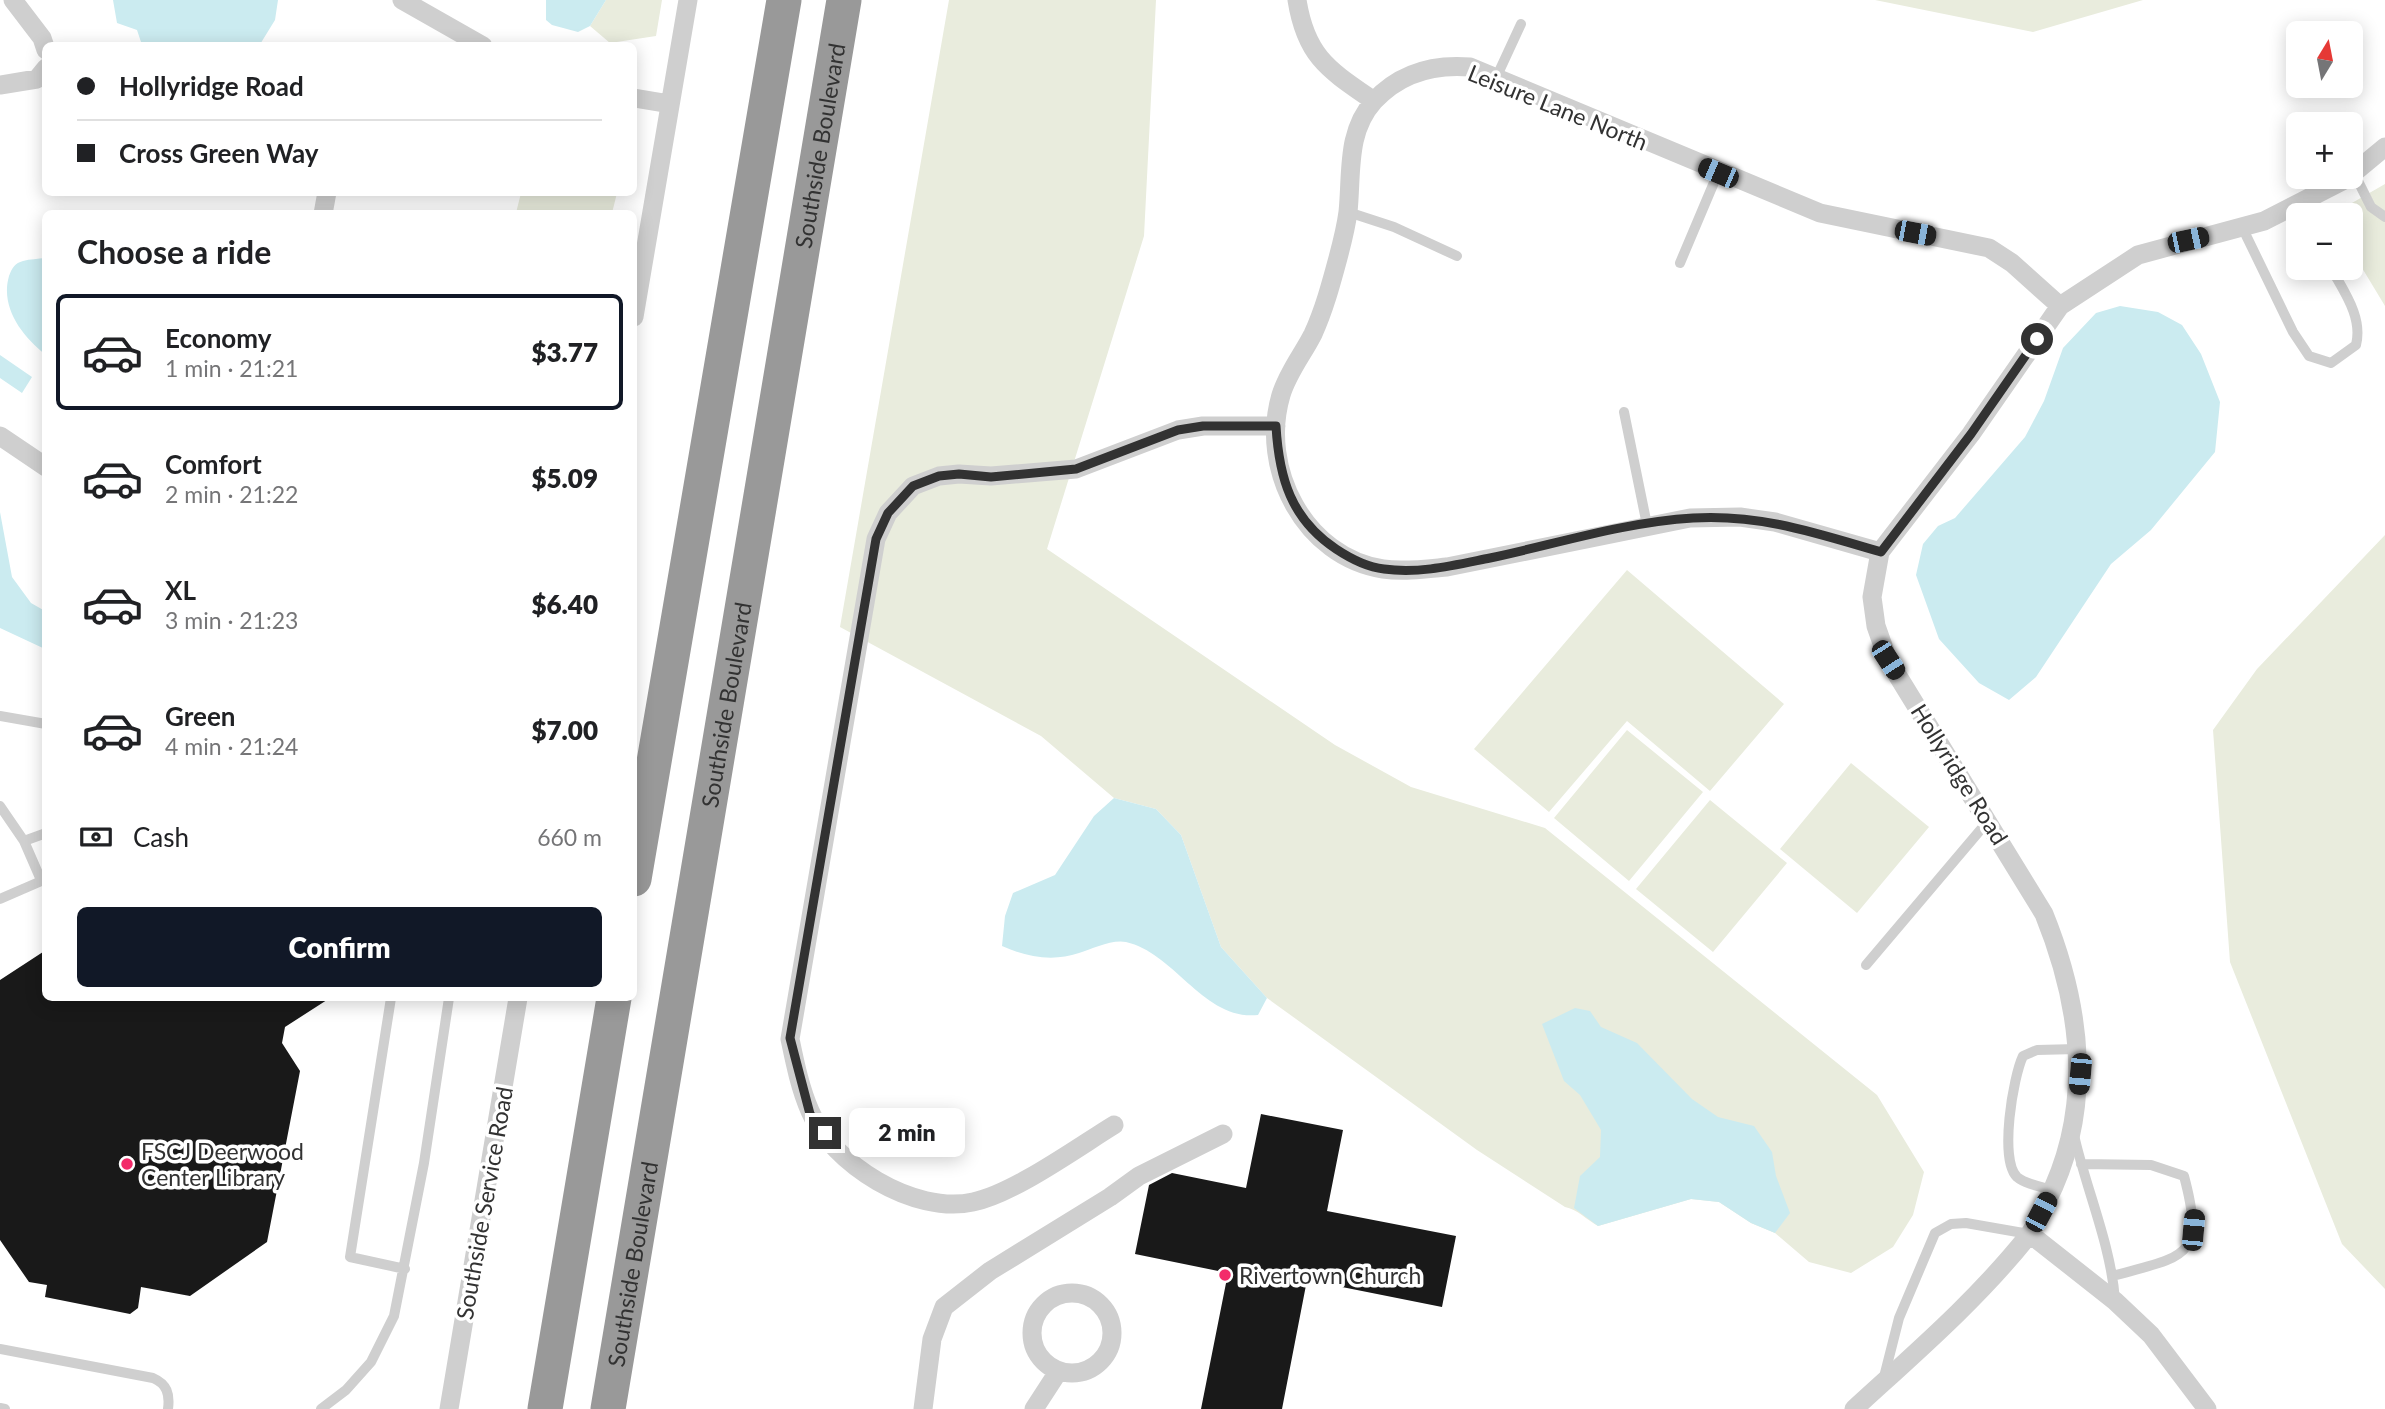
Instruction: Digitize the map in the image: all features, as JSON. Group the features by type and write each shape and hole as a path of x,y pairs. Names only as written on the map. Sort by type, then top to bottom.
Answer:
{"highway":[{"path":"637,861 784,0"},
{"name":"Southside Boulevard","path":"608,1409 844,0"},
{"path":"545,1409 613,1001"}],"street":[{"path":"13,0 43,42"},
{"path":"637,299 688,0"},
{"path":"1297,0 1300,24 1322,64 1374,101"},
{"path":"413,3 472,42"},
{"name":"Leisure Lane North","path":"1881,552 1775,522 1740,517 1690,519 1647,525 1447,567 1383,569 1354,561 1322,540 1301,518 1287,493 1278,463 1276,426 1281,395 1313,333 1330,288 1348,212 1355,132 1374,101 1422,69 1470,67 1820,214 1989,248 2012,263 2060,306"},
{"path":"0,85 37,79 42,73"},
{"path":"637,98 670,104"},
{"name":"Hollyridge Road","path":"2363,165 2385,147"},
{"name":"Hollyridge Road","path":"2311,203 2331,189"},
{"name":"Hollyridge Road","path":"1854,1409 1936,1335 2030,1234 2060,1176 2073,1127 2080,1074 2073,1008 2061,957 2044,914 1888,660 1876,626 1872,597 1881,552 1971,434 2060,306 2138,255 2286,215"},
{"path":"1114,1125 1020,1182 973,1202 939,1203 906,1196 870,1178 839,1152 810,1114 790,1038 876,539 888,513 913,486 939,476 959,474 991,477 1076,469 1178,430 1203,426 1276,426"},
{"path":"0,436 42,464"},
{"name":"Southside Service Road","path":"449,1409 518,1001"},
{"path":"923,1409 932,1339 944,1307 990,1271 1110,1197 1139,1176 1223,1134"},
{"path":"2030,1234 2115,1301 2151,1335 2207,1409"},
{"path":"1070,1293 1086,1295 1100,1303 1109,1316 1113,1332 1111,1347 1102,1361 1090,1370 1074,1374 1058,1372 1045,1364 1035,1351 1031,1335 1034,1320 1042,1306 1055,1297 1070,1293"},
{"path":"1034,1409 1058,1372"}],"lane":[{"path":"1496,78 1521,24"},
{"path":"1680,263 1718,173"},
{"path":"2360,189 2371,207 2385,217"},
{"path":"1348,212 1394,228 1457,256"},
{"path":"2242,227 2292,332 2309,356 2331,363 2356,345 2359,332 2352,307 2337,280"},
{"path":"1624,412 1647,525"},
{"path":"0,716 42,723"},
{"path":"0,806 24,841 42,877"},
{"path":"1866,965 1988,820"},
{"path":"24,841 42,834"},
{"path":"0,899 42,879"},
{"path":"391,1001 350,1257 405,1269"},
{"path":"321,1409 346,1390 371,1362 394,1316 405,1269 449,1001"},
{"path":"2053,1190 2019,1179 2014,1172 2009,1137 2014,1082 2023,1056 2037,1050 2077,1049"},
{"path":"2073,1127 2113,1276 2115,1301"},
{"path":"2081,1164 2151,1165 2184,1176 2194,1214 2193,1230 2183,1252 2168,1262 2113,1276"},
{"path":"1883,1382 1899,1318 1935,1233 1951,1224 1966,1223 2030,1234"},
{"path":"0,1349 153,1378 160,1381 168,1392 167,1409"}],"shaded area":[{"path":"606,0 662,0 656,36 609,42 590,26"},
{"path":"949,0 1156,0 1144,236 1047,549 1335,745 1411,787 1545,828 1877,1095 1924,1172 1913,1215 1893,1247 1851,1273 1809,1262 1775,1233 1751,1223 1719,1202 1691,1199 1598,1226 1578,1212 1565,1207 1477,1150 1267,998 1221,947 1181,835 1156,809 1114,798 1041,736 840,627"},
{"path":"1875,0 2143,0 2033,32"},
{"path":"2385,184 2385,306 2363,270 2363,203 2352,203"},
{"path":"520,196 616,196 613,210 517,210"},
{"path":"2385,535 2385,1289 2342,1244 2230,962 2213,730 2257,669"},
{"path":"1627,570 1784,704 1710,791 1627,721 1549,812 1474,749"},
{"path":"1627,730 1703,792 1629,881 1554,818"},
{"path":"1851,763 1929,827 1857,913 1780,849"},
{"path":"1710,800 1787,863 1713,952 1636,889"}],"water":[{"path":"113,0 278,0 275,20 261,42 141,42 137,30 117,23"},
{"path":"546,0 606,0 590,26 578,32 552,25 546,20"},
{"path":"42,258 42,351 21,330 10,310 8,299 9,276 16,265 26,260"},
{"path":"2120,306 2158,312 2182,325 2201,354 2220,402 2215,452 2151,530 2111,564 2036,677 2009,700 1979,683 1939,639 1916,575 1923,544 1938,526 1955,518 2025,437 2044,401 2063,348 2096,313"},
{"path":"0,355 32,377 22,393 0,378"},
{"path":"0,512 12,577 31,603 42,609 42,648 0,628"},
{"path":"1114,798 1156,809 1181,835 1221,947 1267,998 1258,1015 1239,1014 1221,1008 1160,959 1126,942 1108,943 1069,956 1050,958 1020,953 1002,946 1005,916 1013,893 1055,875 1094,816"},
{"path":"1575,1008 1590,1011 1601,1027 1637,1043 1692,1099 1718,1117 1754,1126 1772,1152 1776,1176 1790,1213 1775,1233 1751,1223 1719,1202 1691,1199 1598,1226 1574,1208 1580,1176 1600,1157 1601,1130 1580,1095 1564,1081 1542,1024"}],"building":[{"path":"42,953 42,1001 325,1001 285,1027 282,1043 300,1071 267,1242 190,1296 141,1287 138,1308 130,1314 45,1297 47,1285 29,1282 0,1240 0,980"},
{"path":"1261,1114 1343,1130 1327,1211 1456,1236 1442,1307 1307,1280 1282,1409 1201,1409 1228,1273 1135,1254 1149,1185 1172,1173 1246,1188"}],"place":[{"name":"FSCJ Deerwood Center Library","path":"127,1164"},
{"name":"Rivertown Church","path":"1225,1275"}],"route":[{"path":"825,1133 810,1114 797,1073 790,1038 876,539 888,513 913,486 939,476 959,474 991,477 1076,469 1153,437 1178,430 1203,426 1276,426 1278,463 1287,493 1301,518 1322,540 1354,561 1383,569 1447,567 1647,525 1690,519 1740,517 1775,522 1881,552 1888,538 1971,434 2037,339"}]}
